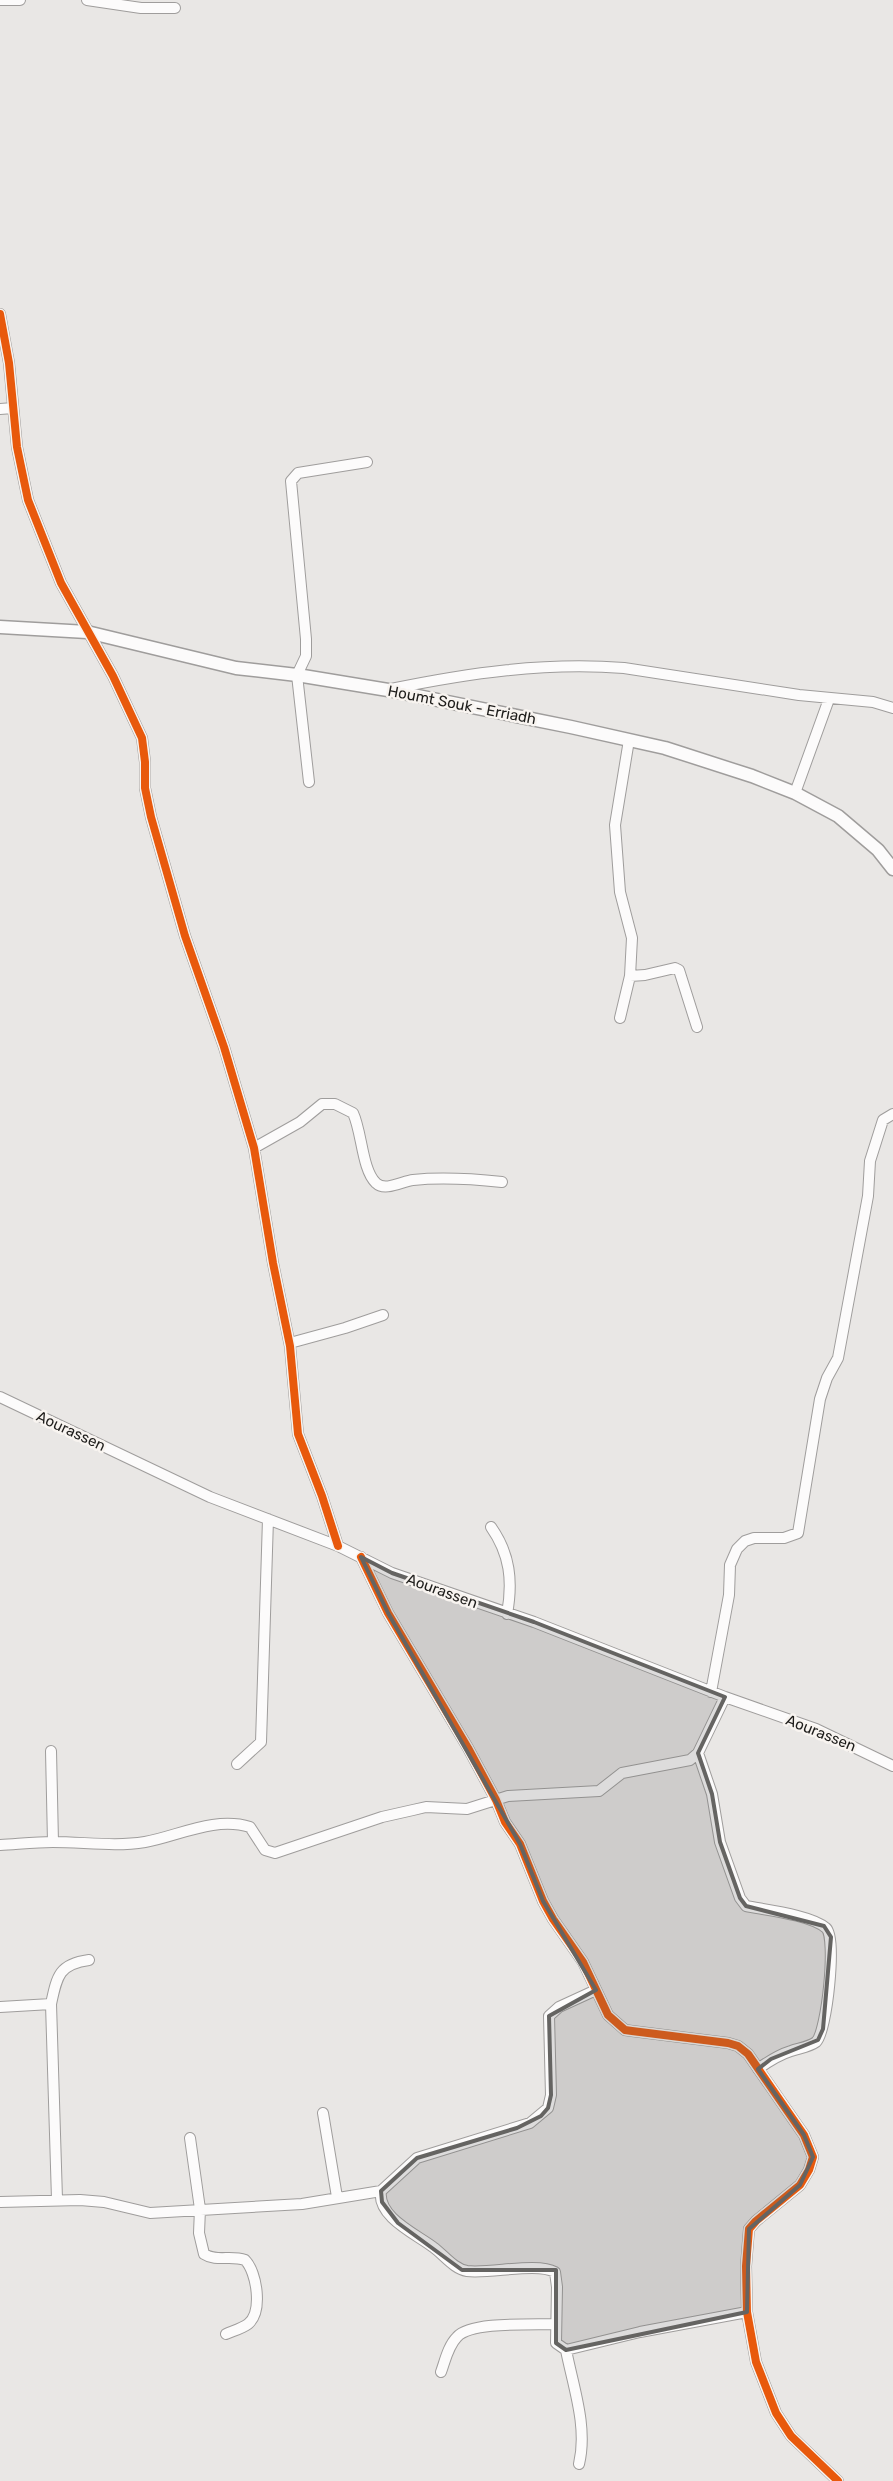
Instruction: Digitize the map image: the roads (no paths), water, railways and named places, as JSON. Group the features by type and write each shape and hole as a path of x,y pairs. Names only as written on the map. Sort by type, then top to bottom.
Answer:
{"street":[{"path":"0,0 20,0"},
{"path":"87,0 141,8 175,8"},
{"path":"0,314 9,363 17,447 28,500 49,556 87,632 113,676 142,738 145,762 145,788 151,817 186,936 224,1047 254,1148 272,1263 290,1343 298,1434 322,1496 338,1546"},
{"path":"0,409 13,408"},
{"path":"309,782 297,675 306,656 306,648 291,488 293,477 298,473 367,462"},
{"name":"Houmt Souk - Erriadh","path":"0,627 87,632 236,668 297,675 388,690 629,740 722,766 795,793 838,816 878,850 893,869"},
{"path":"388,690 508,669 553,665 596,666 624,668 673,677 829,698 850,698 893,708"},
{"path":"795,793 829,698"},
{"path":"620,1018 630,976 632,938 620,892 615,825 629,740"},
{"path":"630,976 645,975 675,968 679,970 697,1026"},
{"path":"254,1148 300,1122 322,1104 328,1103 353,1113 361,1136 368,1169 376,1183 382,1186 411,1180 464,1179 502,1182"},
{"path":"711,1692 729,1595 730,1565 736,1548 745,1541 754,1538 784,1538 798,1533 820,1399 827,1378 838,1358 851,1294 868,1196 870,1161 883,1120 893,1114"},
{"path":"290,1343 345,1328 382,1315"},
{"name":"Aourassen","path":"0,1397 210,1497 338,1546 392,1573 507,1614 711,1692 816,1729 893,1766"},
{"path":"237,1764 261,1742 268,1519"},
{"path":"490,1527 504,1547 508,1567 511,1593 507,1614"},
{"path":"360,1557 406,1646 468,1748 496,1800 505,1822 520,1844 543,1901 583,1962 608,2015 625,2030 738,2046 748,2054 804,2135 813,2157 809,2170 800,2185 749,2229 746,2266 747,2312 756,2362 776,2413 791,2436 838,2481"},
{"path":"0,1845 53,1842 138,1842 205,1827 240,1824 250,1827 265,1850 275,1853 382,1818 426,1807 467,1809 508,1796 599,1791 622,1773 690,1760 698,1753 725,1697"},
{"path":"51,1751 53,1842"},
{"path":"698,1753 712,1794 720,1842 740,1898 746,1906 793,1915 824,1926 831,1937 831,1964 823,2029 818,2040 809,2046 771,2059 758,2069"},
{"path":"57,2199 51,2004 55,1984 62,1971 70,1963 89,1960"},
{"path":"0,2202 57,2199 104,2202 150,2213 302,2204 381,2191 418,2158 517,2128 541,2116 548,2108 551,2095 549,2016 559,2007 596,1990"},
{"path":"0,2007 51,2004"},
{"path":"323,2113 337,2197"},
{"path":"190,2138 200,2209 199,2233 204,2254 210,2258 235,2257 245,2260 253,2273 257,2307 254,2316 248,2324 226,2334"},
{"path":"381,2191 382,2202 398,2223 462,2270 478,2272 540,2268 555,2272 557,2287 556,2343 566,2350 581,2427 583,2447 580,2464"},
{"path":"566,2350 640,2332 747,2312"},
{"path":"441,2372 450,2347 457,2336 464,2332 480,2328 556,2324"}]}
